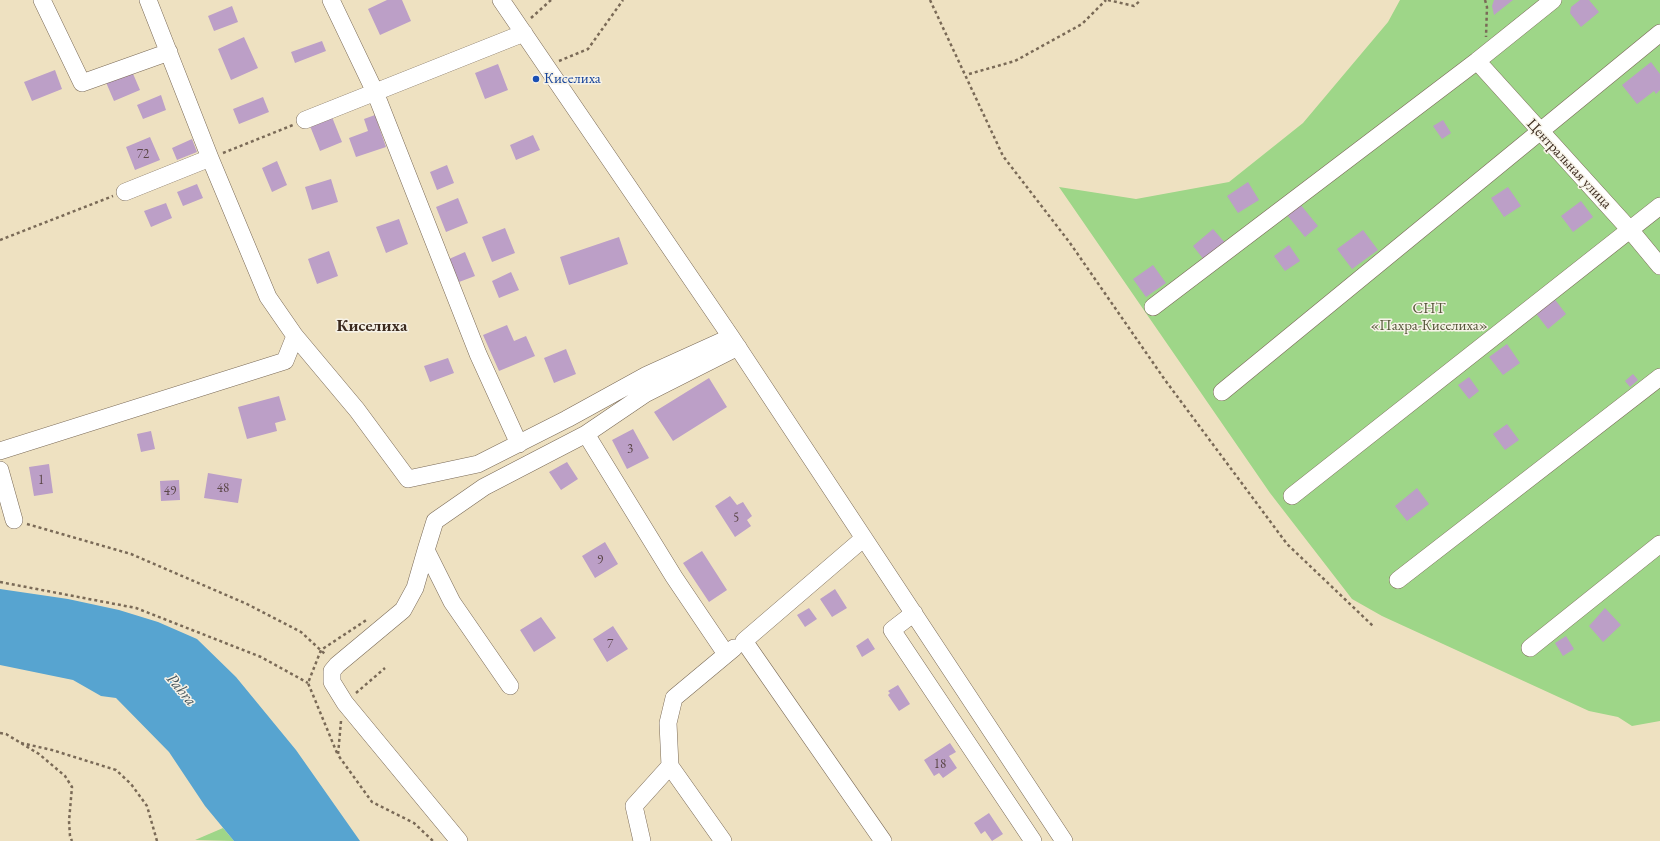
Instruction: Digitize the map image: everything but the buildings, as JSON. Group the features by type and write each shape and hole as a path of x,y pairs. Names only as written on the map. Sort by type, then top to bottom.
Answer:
{"street":[{"path":"42,0 82,83 168,52"},
{"path":"148,0 210,158 268,297 295,336 357,410 408,479 478,464 519,444 647,375 735,342"},
{"path":"331,0 375,92 478,354 519,444"},
{"path":"501,0 735,342 1064,841"},
{"path":"1153,307 1481,58 1553,0"},
{"path":"305,120 522,30"},
{"path":"1222,392 1538,131 1660,33"},
{"name":"Центральная улица","path":"1481,58 1538,131 1631,231 1660,266"},
{"path":"124,192 210,158"},
{"path":"1292,496 1631,231 1660,206"},
{"path":"0,451 285,361 295,336"},
{"path":"460,841 345,703 332,682 332,671 403,610 415,588 435,521 484,487 586,434 645,394 735,342"},
{"path":"1398,580 1660,377"},
{"path":"586,434 674,577 726,654"},
{"path":"0,470 14,520"},
{"path":"723,841 670,766 668,723 674,698 726,654 744,641 864,538"},
{"path":"1530,648 1660,544"},
{"path":"426,550 452,602 510,686"},
{"path":"914,613 892,630 1033,841"},
{"path":"744,641 883,841"},
{"path":"642,841 634,806 670,766"}],"path":[{"path":"522,30 551,0"},
{"path":"547,66 588,49 623,0"},
{"path":"930,0 968,74 1003,156 1070,243 1165,380 1287,544 1373,626"},
{"path":"968,74 1015,61 1082,24 1107,0 1134,6 1141,0"},
{"path":"1481,58 1487,7 1485,0"},
{"path":"210,158 305,120"},
{"path":"0,240 124,192"},
{"path":"14,520 131,554 246,604 301,632 326,655"},
{"path":"0,582 136,608 261,657 308,683"},
{"path":"386,668 345,703 340,723 338,755 372,802 414,823 433,841"},
{"path":"0,733 6,734 39,754 65,776 72,788 69,820 70,836 72,841"},
{"path":"21,743 52,750 116,770 131,784 147,806 157,841"}],"green space":[{"name":"СНТ «Пахра-Киселиха»","path":"1400,0 1660,0 1660,721 1632,726 1618,717 1589,711 1382,616 1352,599 1270,493 1059,187 1136,199 1229,182 1303,123 1388,22"},
{"path":"223,828 234,841 195,840"}],"water":[{"name":"Pahra","path":"0,589 68,599 119,610 158,622 197,639 236,677 296,750 360,841 234,841 205,806 169,752 116,698 101,696 73,680 0,665"}],"place":[{"name":"Киселиха","path":"536,79"}],"district":[{"name":"Киселиха","path":"372,326"}]}
